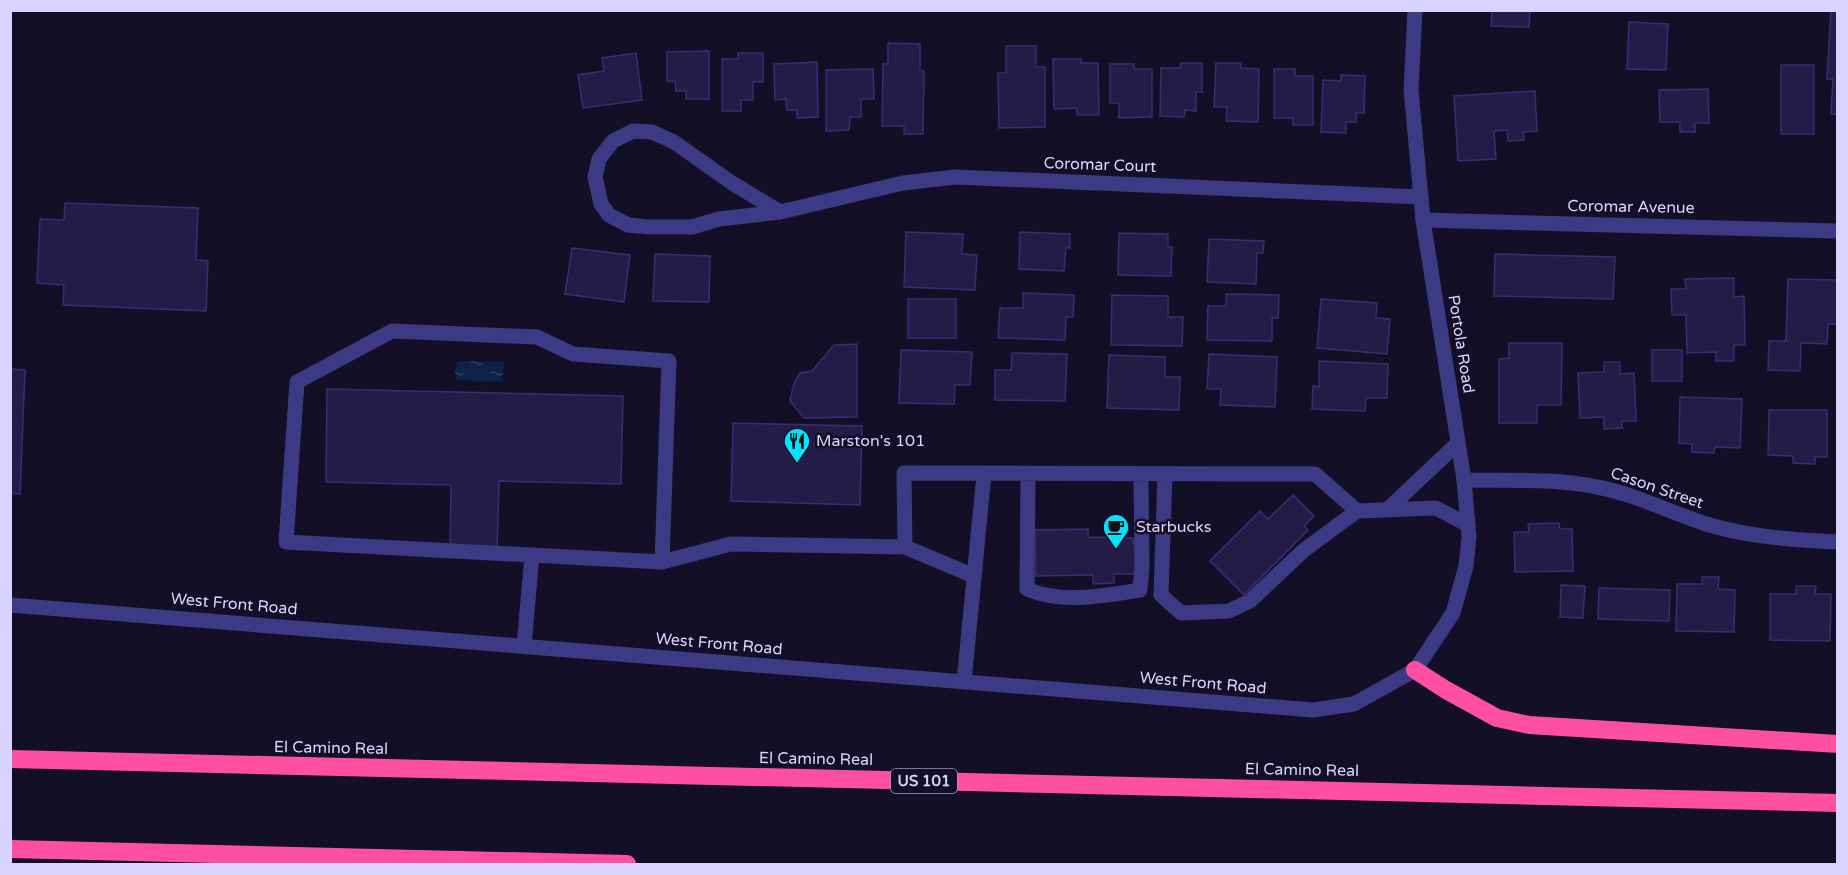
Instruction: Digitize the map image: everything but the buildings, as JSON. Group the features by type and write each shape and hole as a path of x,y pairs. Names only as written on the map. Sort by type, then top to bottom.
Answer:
{"highway":[{"path":"1415,670 1497,718 1529,726 1838,744"},
{"name":"El Camino Real","path":"10,759 1838,802"},
{"path":"10,849 627,864"}],"street":[{"name":"Portola Road","path":"1415,10 1411,90 1423,220 1464,480 1469,537 1466,566 1454,613 1415,670"},
{"name":"Coromar Court","path":"780,212 732,183 674,142 652,132 633,131 613,141 599,159 595,177 601,204 609,215 628,225 649,227 692,227 719,219 780,212 903,183 955,177 1421,197"},
{"name":"Coromar Avenue","path":"1423,220 1838,231"},
{"path":"662,561 669,361 573,354 537,337 392,331 297,382 286,542 662,561 731,544 905,547 974,576"},
{"path":"1387,510 1458,443"},
{"path":"905,547 904,473 1315,474 1357,511"},
{"path":"964,682 984,474"},
{"path":"1028,474 1027,589 1042,596 1102,597 1140,590 1141,474"},
{"path":"1165,474 1161,595 1181,613 1228,611 1250,601 1303,551 1357,511 1436,508 1468,525"},
{"name":"Cason Street","path":"1464,480 1562,483 1596,487 1633,496 1704,523 1736,532 1784,540 1838,542"},
{"path":"524,646 532,555"},
{"name":"West Front Road","path":"10,605 1313,710 1354,704 1415,670"}],"water":[{"path":"458,361 504,362 502,382 457,380 455,371"}],"place":[{"name":"Marston's 101","path":"797,464"},
{"name":"Starbucks","path":"1116,550"}]}
